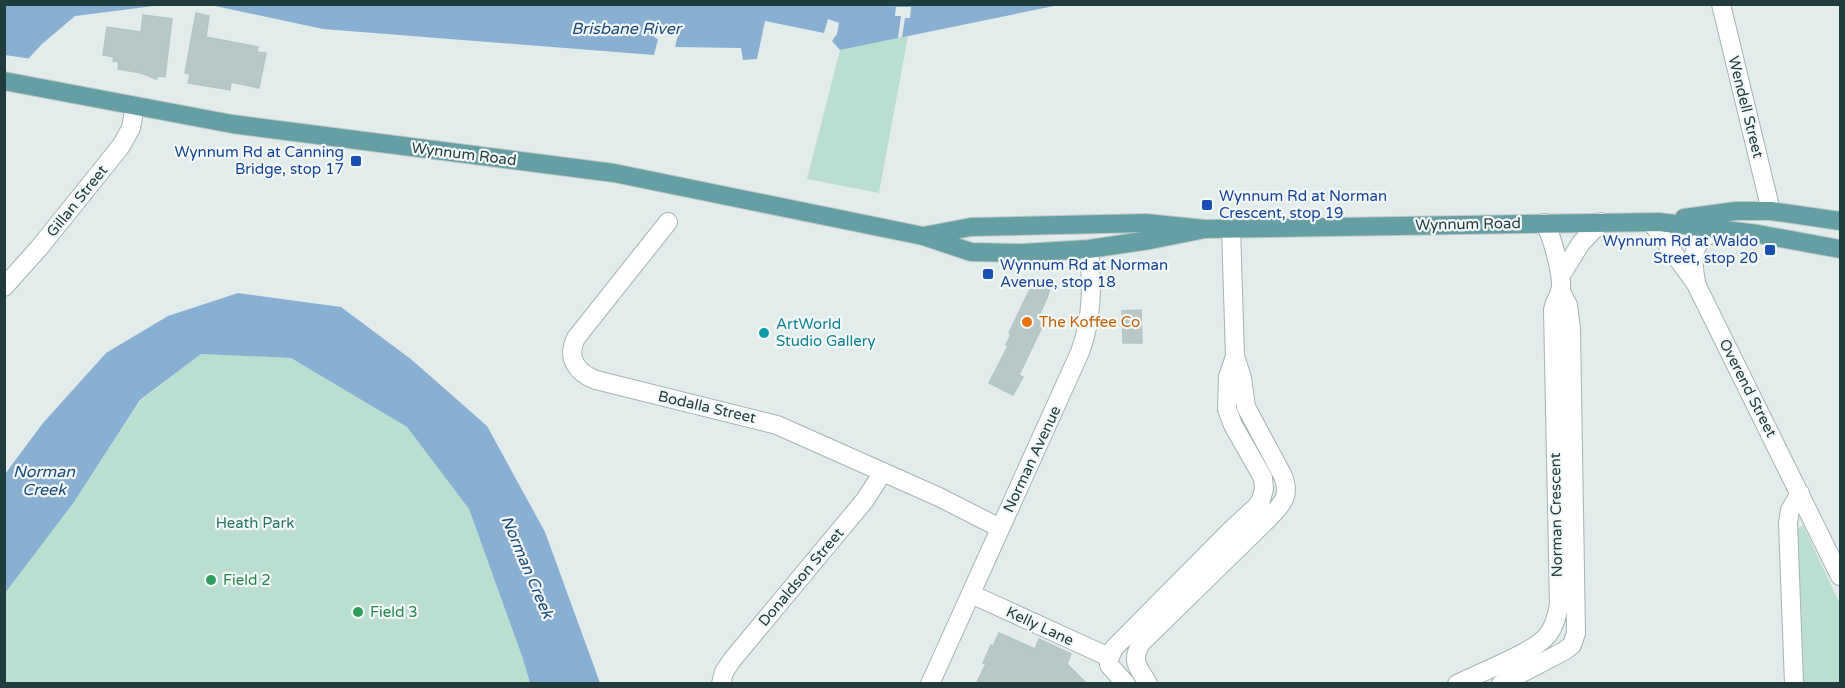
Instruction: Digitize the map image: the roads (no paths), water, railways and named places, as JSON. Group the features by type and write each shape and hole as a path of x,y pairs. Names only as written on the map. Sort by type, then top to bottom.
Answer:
{"main road":[{"name":"Wynnum Road","path":"12,82 232,124 614,173 923,236 959,250 985,253 1059,252 1150,240 1205,229"},
{"name":"Wynnum Road","path":"1655,222 1736,211 1771,211 1840,221"},
{"path":"1771,211 1776,223 1804,241"},
{"name":"Wynnum Road","path":"923,236 971,227 1157,224 1205,229 1655,222 1804,241 1840,249"},
{"name":"Norman Avenue","path":"1088,225 1089,249"}],"street":[{"name":"Wendell Street","path":"1721,4 1771,211"},
{"name":"Gillan Street","path":"4,287 39,248 121,146 131,128 135,106"},
{"name":"Bodalla Street","path":"668,222 576,338 572,356 579,371 596,380 777,425 947,501 1000,528"},
{"name":"Norman Crescent","path":"1457,684 1532,648 1550,632 1557,615 1553,310 1561,283 1581,243 1601,222"},
{"name":"Overend Street","path":"1655,222 1696,284 1840,576"},
{"name":"Norman Crescent","path":"1501,684 1564,651 1572,645 1576,633 1570,318 1550,232 1544,223"},
{"path":"1148,684 1136,664 1137,652 1141,643 1268,519 1286,495 1282,476 1246,407 1242,378 1235,356 1231,228"},
{"name":"Overend Street","path":"1696,284 1692,259 1694,253 1698,244 1705,237 1720,229"},
{"name":"Norman Avenue","path":"930,684 1086,336 1092,294 1089,249"},
{"path":"1126,684 1109,667 1109,657 1123,637 1261,500 1264,489 1263,478 1233,425 1227,409 1228,377 1235,356"},
{"name":"Donaldson Street","path":"721,684 724,672 732,660 865,500 883,472"},
{"path":"1794,684 1788,523 1790,510 1800,492"},
{"name":"Kelly Lane","path":"971,594 1109,657"}],"water":[{"path":"5,5 162,5 75,16 42,44 5,84"},
{"name":"Brisbane River","path":"173,5 1059,5 840,50 832,41 837,34 839,23 828,19 824,33 765,21 757,59 743,60 741,48 675,47 679,30 657,24 654,37 658,39 654,55 323,29 215,6"},
{"name":"Norman Creek","path":"238,293 341,307 412,360 487,426 545,532 600,683 530,683 469,509 407,427 291,358 201,354 140,400 74,502 5,593 5,474 43,423 106,353 168,316"}],"place":[{"name":"Wynnum Rd at Canning Bridge, stop 17","path":"356,161"},
{"name":"Wynnum Rd at Norman Crescent, stop 19","path":"1207,205"},
{"name":"Wynnum Rd at Waldo Street, stop 20","path":"1770,250"},
{"name":"Wynnum Rd at Norman Avenue, stop 18","path":"988,274"},
{"name":"The Koffee Co","path":"1027,322"},
{"name":"ArtWorld Studio Gallery","path":"764,333"},
{"name":"Field 2","path":"211,580"},
{"name":"Field 3","path":"358,612"}],"park label":[{"name":"Heath Park","path":"255,523"}]}
